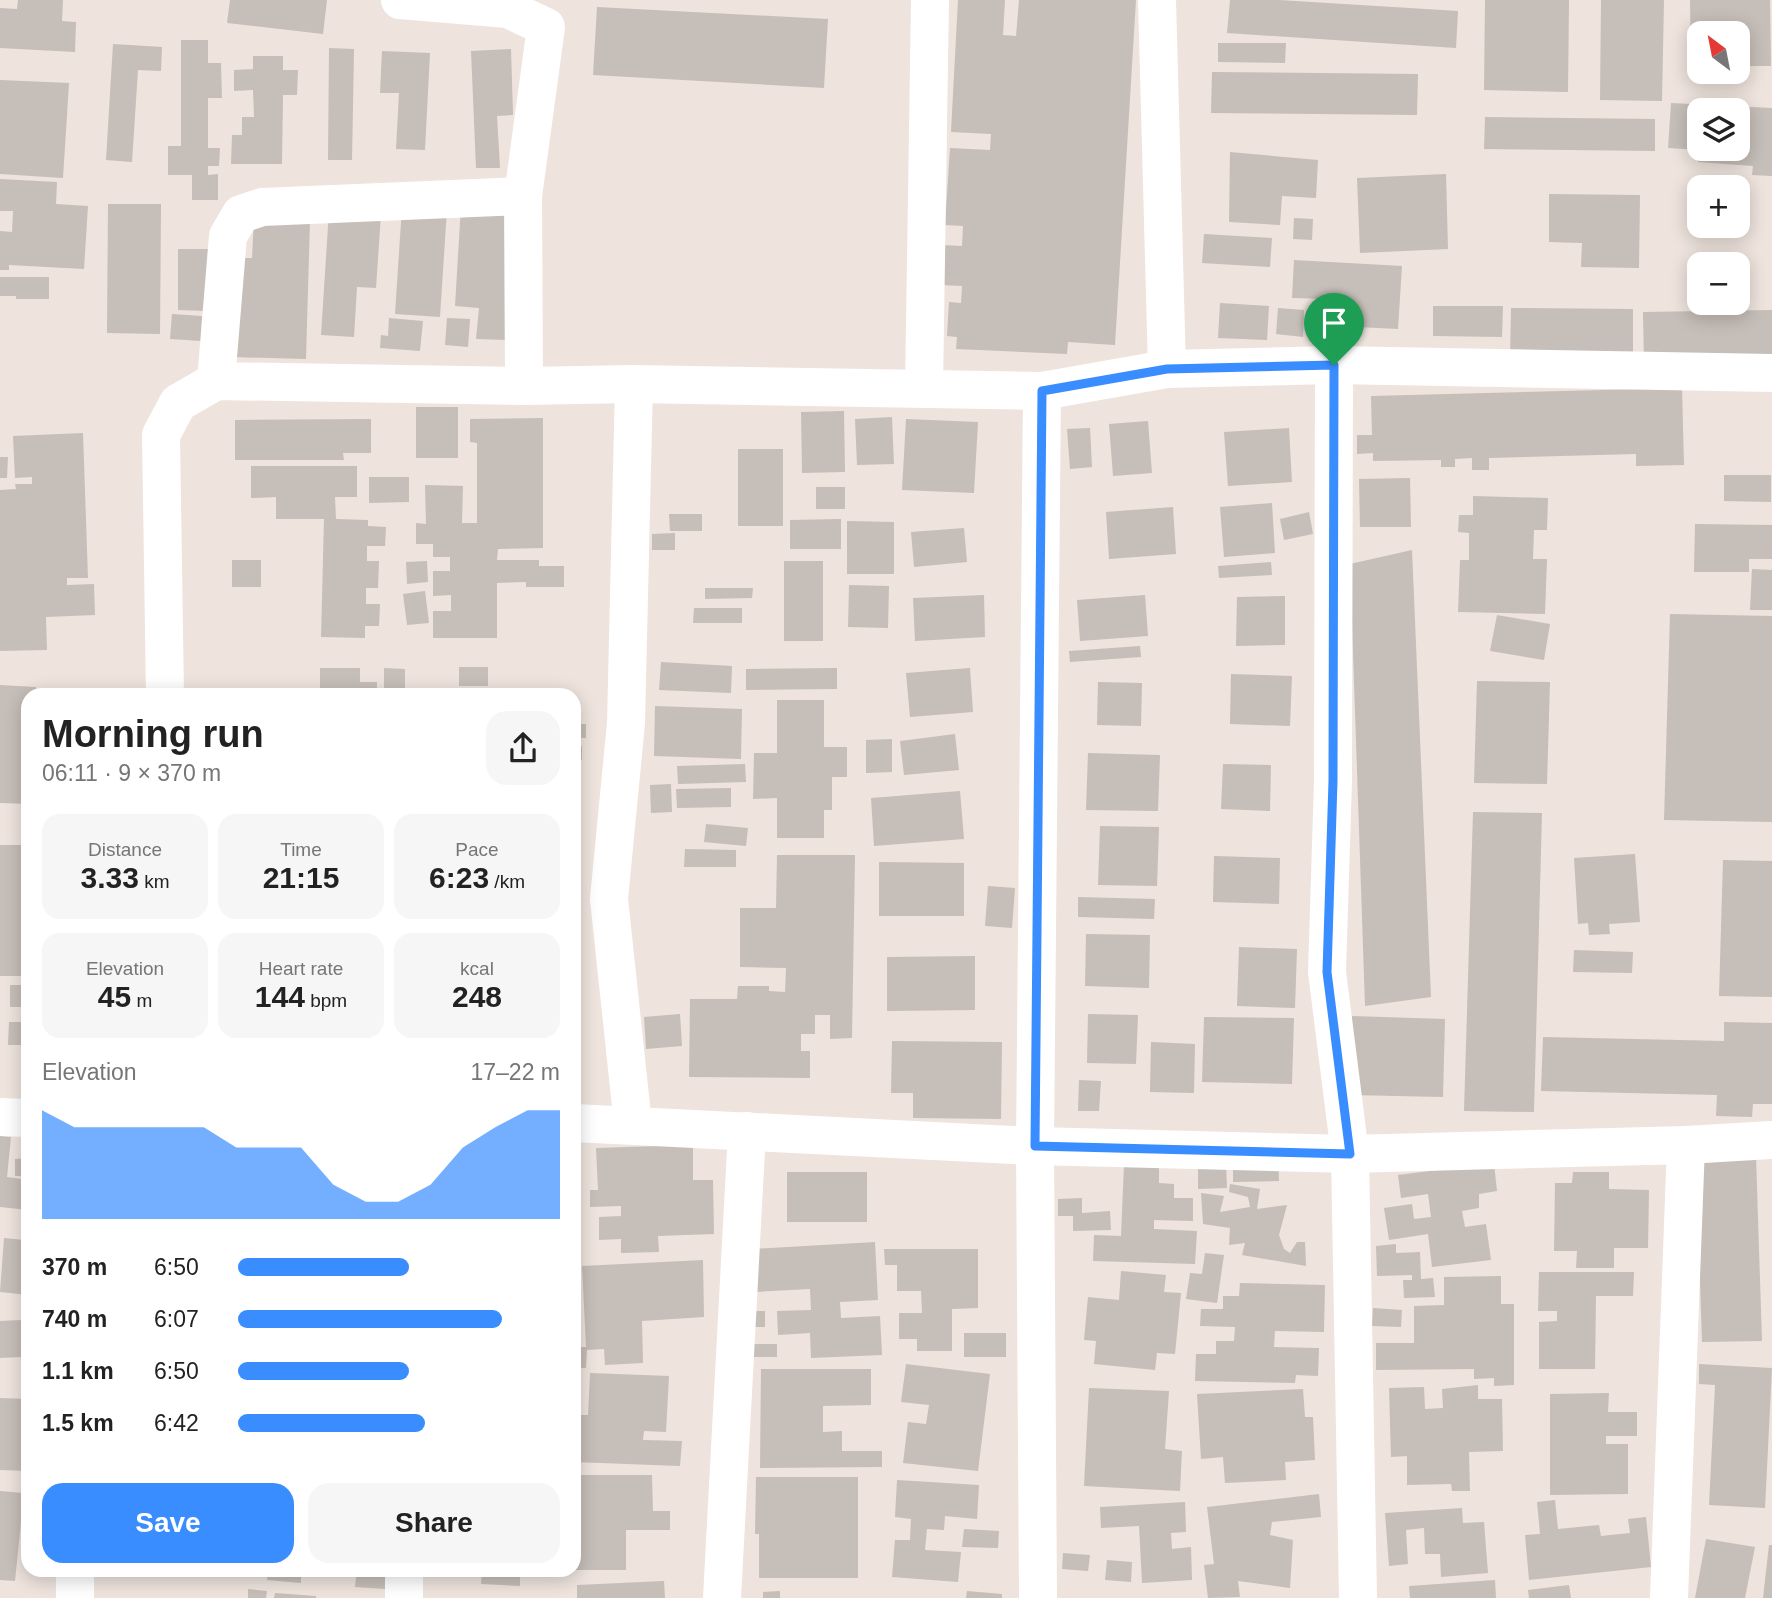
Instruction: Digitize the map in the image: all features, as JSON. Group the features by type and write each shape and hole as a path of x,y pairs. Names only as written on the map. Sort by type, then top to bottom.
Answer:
{"street":[{"path":"400,0 509,9 546,27 523,196 524,386"},
{"path":"924,389 930,0"},
{"path":"1157,0 1167,369"},
{"path":"216,381 228,236 242,215 262,207 523,196"},
{"path":"1334,365 1333,767 1327,972 1350,1154 1358,1598"},
{"path":"164,688 161,435 178,403 216,381 1042,391 1167,369 1334,365 1772,373"},
{"path":"633,1125 634,384"},
{"path":"1038,1598 1035,1146 1042,391"},
{"path":"0,1117 21,1118"},
{"path":"581,1123 1035,1146 1350,1154 1686,1146 1772,1140"},
{"path":"722,1598 747,1131"},
{"path":"1669,1598 1686,1146"},
{"path":"75,1577 75,1598"},
{"path":"404,1577 404,1598"}],"building":[{"path":"18,0 63,0 62,21 76,22 75,52 0,48 0,8 17,9"},
{"path":"230,0 327,0 323,34 227,23"},
{"path":"958,0 1005,0 1003,35 1016,36 1019,0 1136,0 1115,345 1068,342 1067,354 956,349 957,337 947,336 949,302 961,303 962,286 941,285 943,245 962,246 963,226 945,225 950,148 990,150 991,134 951,132"},
{"path":"1230,0 1279,0 1458,11 1456,48 1227,33"},
{"path":"1485,0 1569,0 1568,92 1484,90"},
{"path":"1601,0 1664,0 1662,101 1600,100"},
{"path":"1690,0 1770,0 1771,66 1750,66 1750,21 1690,21"},
{"path":"597,7 828,19 824,88 593,75"},
{"path":"181,40 208,40 208,63 221,63 222,98 208,98 208,148 220,148 219,166 208,166 208,175 218,174 218,200 192,200 192,175 168,175 168,146 181,146"},
{"path":"1218,43 1286,43 1285,63 1218,62"},
{"path":"113,44 162,47 161,71 138,70 132,162 106,160"},
{"path":"329,48 354,49 352,160 328,160"},
{"path":"511,49 513,115 497,116 500,168 476,168 471,51"},
{"path":"382,51 430,53 425,150 396,149 399,93 380,93"},
{"path":"253,56 283,56 283,70 298,70 297,95 283,95 282,164 231,164 232,135 242,135 242,117 254,117 253,90 234,91 234,70 253,69"},
{"path":"1212,72 1418,74 1417,115 1211,113"},
{"path":"0,80 69,83 63,178 0,174"},
{"path":"1671,103 1687,104 1687,149 1668,148"},
{"path":"1750,107 1772,108 1772,176 1752,175 1753,166 1698,162 1750,161"},
{"path":"1485,117 1655,119 1655,151 1484,149"},
{"path":"1230,152 1318,160 1316,198 1282,196 1280,225 1229,222"},
{"path":"1446,174 1448,249 1360,253 1357,178"},
{"path":"0,179 57,182 56,204 88,206 84,269 9,265 9,270 0,270 0,231 12,232 13,211 0,211"},
{"path":"1549,194 1640,195 1639,268 1581,267 1582,243 1549,242"},
{"path":"108,204 161,204 160,334 107,333"},
{"path":"461,206 514,209 506,340 476,339 479,308 455,306"},
{"path":"402,207 447,209 440,317 395,314"},
{"path":"329,211 381,214 376,288 357,287 354,337 321,335"},
{"path":"1294,218 1313,219 1312,240 1293,239"},
{"path":"254,219 310,220 306,359 233,357 236,258 252,258"},
{"path":"1204,234 1272,238 1270,267 1202,263"},
{"path":"178,249 208,249 207,311 178,310"},
{"path":"1294,260 1402,266 1398,329 1358,327 1358,339 1325,337 1327,299 1292,298"},
{"path":"0,277 49,277 49,299 0,296"},
{"path":"1220,303 1269,306 1267,340 1218,338"},
{"path":"1433,306 1503,306 1502,337 1433,336"},
{"path":"1278,308 1304,310 1303,337 1276,334"},
{"path":"1511,308 1633,309 1633,362 1510,361"},
{"path":"1750,310 1772,310 1772,361 1644,363 1643,312 1750,315"},
{"path":"172,314 202,316 201,341 170,339"},
{"path":"389,318 423,321 420,351 380,348 381,335 388,336"},
{"path":"447,318 470,319 468,347 445,345"},
{"path":"1682,388 1684,465 1636,466 1636,454 1489,458 1489,470 1472,470 1472,458 1455,459 1455,467 1441,467 1441,460 1373,461 1373,453 1357,454 1357,435 1372,435 1371,396"},
{"path":"416,407 458,407 458,458 416,458"},
{"path":"844,411 845,472 802,473 801,412"},
{"path":"892,417 894,464 857,465 855,419"},
{"path":"543,418 543,548 498,549 497,560 539,560 539,566 564,566 564,587 526,587 526,582 497,583 497,638 433,638 433,611 451,611 451,595 433,596 433,571 450,571 450,557 433,557 433,544 416,544 416,523 426,524 425,485 463,486 462,523 477,523 477,443 470,442 470,419"},
{"path":"371,419 371,453 343,453 344,460 235,460 235,420"},
{"path":"906,419 978,422 974,493 902,490"},
{"path":"1148,421 1152,473 1113,476 1109,424"},
{"path":"1090,428 1092,467 1070,469 1067,429"},
{"path":"1289,428 1292,482 1228,486 1224,432"},
{"path":"83,433 88,578 67,578 67,585 94,584 95,615 46,617 47,650 0,651 0,490 16,489 15,484 32,484 32,477 15,478 13,436"},
{"path":"738,449 783,449 783,526 738,526"},
{"path":"0,457 8,457 7,478 0,478"},
{"path":"251,466 357,466 357,497 335,497 336,519 368,520 368,526 386,527 385,546 367,546 367,561 379,561 378,588 366,588 366,604 380,604 379,626 365,626 365,638 321,637 324,519 276,519 276,497 251,498"},
{"path":"1724,475 1771,475 1771,502 1724,501"},
{"path":"369,477 409,477 409,502 369,503"},
{"path":"1410,478 1411,527 1360,527 1359,479"},
{"path":"816,487 845,487 845,509 816,509"},
{"path":"1473,496 1548,498 1547,530 1534,530 1533,559 1547,559 1545,614 1458,612 1460,560 1469,560 1469,533 1458,532 1459,515 1473,515"},
{"path":"1272,503 1275,553 1224,557 1220,507"},
{"path":"1173,507 1176,554 1109,559 1106,512"},
{"path":"1309,512 1313,534 1284,540 1280,519"},
{"path":"669,514 702,514 702,531 670,531"},
{"path":"841,519 841,549 790,549 790,520"},
{"path":"847,521 894,522 894,574 847,574"},
{"path":"1695,524 1772,525 1772,559 1749,559 1749,572 1694,572"},
{"path":"964,528 967,562 914,567 911,532"},
{"path":"675,533 675,550 652,550 652,534"},
{"path":"1412,550 1431,997 1365,1006 1350,564"},
{"path":"232,560 261,560 261,587 232,587"},
{"path":"427,561 428,582 407,584 406,562"},
{"path":"784,561 823,561 823,641 784,641"},
{"path":"1271,562 1272,575 1219,578 1218,566"},
{"path":"1752,569 1772,570 1772,610 1750,610"},
{"path":"849,585 889,586 888,628 848,627"},
{"path":"705,588 753,588 752,598 705,599"},
{"path":"425,591 429,623 407,625 403,594"},
{"path":"984,595 985,637 915,641 913,598"},
{"path":"1145,595 1148,636 1080,641 1077,600"},
{"path":"1285,596 1285,645 1236,646 1237,597"},
{"path":"694,608 742,608 742,623 693,623"},
{"path":"1670,614 1772,616 1772,822 1664,820"},
{"path":"1497,615 1550,624 1544,660 1490,651"},
{"path":"1140,646 1141,657 1070,662 1069,651"},
{"path":"661,662 732,666 731,693 659,690"},
{"path":"459,667 488,667 488,686 459,686"},
{"path":"320,668 360,668 360,682 377,682 377,688 320,688"},
{"path":"384,668 405,669 405,688 384,688"},
{"path":"837,668 837,689 746,690 746,669"},
{"path":"970,668 973,712 910,717 906,673"},
{"path":"1231,674 1292,676 1290,726 1230,724"},
{"path":"1477,681 1550,682 1547,784 1474,783"},
{"path":"1098,682 1142,683 1141,726 1097,725"},
{"path":"0,685 36,687 21,688 21,804 0,803"},
{"path":"777,700 824,700 824,747 847,747 847,777 832,777 832,810 824,810 824,838 777,838 777,798 753,799 754,753 777,753"},
{"path":"655,706 742,709 741,759 654,756"},
{"path":"581,724 586,724 586,738 581,738"},
{"path":"955,734 959,770 904,775 900,741"},
{"path":"892,739 892,772 866,773 866,740"},
{"path":"1088,753 1160,755 1158,811 1086,810"},
{"path":"745,764 746,782 678,784 677,766"},
{"path":"1223,764 1271,765 1270,811 1221,809"},
{"path":"671,784 672,812 651,813 650,785"},
{"path":"731,788 731,807 677,808 676,789"},
{"path":"960,791 964,839 874,846 871,798"},
{"path":"1473,812 1542,813 1534,1112 1464,1111"},
{"path":"706,824 748,828 746,846 704,842"},
{"path":"1100,826 1159,827 1157,886 1098,885"},
{"path":"0,845 21,845 21,976 0,976"},
{"path":"685,849 736,850 736,867 684,867"},
{"path":"1635,854 1640,922 1609,924 1610,934 1589,935 1588,923 1578,924 1574,858"},
{"path":"777,855 855,855 852,1038 830,1039 830,1015 815,1015 815,1034 801,1034 801,1051 810,1051 810,1078 689,1077 690,999 737,999 738,986 769,986 769,991 785,992 786,968 740,967 740,908 776,908"},
{"path":"1214,856 1280,858 1279,904 1213,902"},
{"path":"1723,860 1772,861 1772,997 1719,996"},
{"path":"879,862 964,863 964,916 879,916"},
{"path":"988,886 1015,888 1012,928 985,926"},
{"path":"1078,897 1155,899 1154,919 1078,917"},
{"path":"1086,934 1150,935 1149,988 1085,986"},
{"path":"1239,947 1297,949 1295,1008 1237,1006"},
{"path":"1574,950 1633,952 1632,973 1573,972"},
{"path":"975,956 975,1010 887,1011 887,957"},
{"path":"10,985 21,985 21,1007 10,1007"},
{"path":"680,1014 682,1046 646,1049 644,1017"},
{"path":"1088,1014 1138,1015 1136,1064 1087,1063"},
{"path":"1352,1016 1445,1019 1443,1097 1350,1095"},
{"path":"1204,1017 1294,1018 1292,1084 1202,1082"},
{"path":"9,1022 21,1022 21,1045 8,1045"},
{"path":"1724,1022 1772,1023 1772,1104 1753,1104 1752,1117 1716,1116 1717,1095 1541,1091 1543,1037 1724,1041"},
{"path":"892,1041 1002,1042 1001,1119 913,1118 913,1093 891,1093"},
{"path":"1151,1042 1195,1044 1194,1093 1150,1092"},
{"path":"1079,1080 1101,1081 1099,1111 1078,1111"},
{"path":"0,1136 11,1137 7,1177 21,1179 21,1209 0,1207"},
{"path":"693,1145 693,1180 713,1180 714,1234 658,1236 659,1252 621,1253 621,1239 599,1240 599,1217 621,1216 621,1206 590,1207 590,1190 598,1190 596,1148"},
{"path":"1278,1153 1279,1181 1233,1182 1233,1162 1226,1163 1227,1188 1198,1189 1198,1155"},
{"path":"1756,1156 1762,1341 1702,1342 1696,1159"},
{"path":"15,1159 21,1159 21,1176 15,1176"},
{"path":"1494,1163 1497,1191 1479,1194 1479,1208 1462,1211 1465,1227 1486,1224 1491,1260 1432,1267 1428,1234 1389,1240 1384,1208 1412,1204 1414,1219 1431,1217 1428,1194 1401,1198 1398,1175"},
{"path":"1124,1164 1159,1165 1159,1183 1174,1184 1174,1198 1193,1198 1193,1221 1154,1220 1154,1229 1197,1231 1195,1264 1093,1261 1094,1235 1121,1236"},
{"path":"787,1172 867,1172 867,1222 787,1222"},
{"path":"1573,1172 1609,1172 1609,1189 1649,1190 1648,1248 1614,1248 1614,1268 1576,1268 1577,1251 1554,1251 1555,1183 1572,1183"},
{"path":"1230,1184 1260,1189 1257,1209 1287,1205 1279,1235 1284,1249 1290,1253 1297,1242 1305,1242 1306,1266 1242,1255 1245,1243 1229,1245 1230,1228 1203,1224 1201,1193 1224,1196 1220,1212 1250,1207 1248,1197 1229,1192"},
{"path":"1082,1198 1082,1213 1110,1211 1111,1230 1073,1231 1073,1216 1058,1216 1058,1199"},
{"path":"4,1238 21,1240 21,1294 0,1292"},
{"path":"875,1242 878,1300 840,1302 841,1318 880,1316 882,1355 811,1358 810,1333 778,1335 777,1311 811,1310 810,1289 755,1292 753,1249"},
{"path":"1396,1244 1396,1253 1420,1252 1421,1279 1433,1278 1435,1297 1404,1298 1403,1280 1412,1280 1412,1275 1377,1276 1376,1246"},
{"path":"884,1249 978,1249 978,1308 952,1309 952,1351 917,1351 917,1339 899,1339 899,1313 922,1313 921,1291 897,1291 897,1265 885,1265"},
{"path":"1205,1253 1224,1255 1217,1303 1186,1299 1190,1273 1202,1274"},
{"path":"703,1260 704,1317 642,1321 643,1363 605,1365 604,1349 587,1350 586,1368 581,1368 581,1347 586,1347 582,1266"},
{"path":"1121,1271 1166,1275 1164,1292 1181,1293 1175,1354 1157,1353 1155,1370 1094,1364 1096,1341 1084,1340 1088,1297 1119,1300"},
{"path":"1539,1272 1634,1272 1633,1296 1596,1296 1595,1369 1539,1369 1539,1322 1557,1321 1557,1311 1538,1311"},
{"path":"1501,1276 1501,1304 1514,1304 1514,1385 1494,1386 1494,1378 1474,1379 1474,1369 1376,1370 1376,1343 1414,1343 1414,1306 1444,1305 1444,1277"},
{"path":"1240,1283 1325,1285 1324,1332 1275,1331 1274,1347 1319,1348 1318,1376 1296,1375 1295,1383 1195,1381 1196,1354 1216,1354 1216,1341 1234,1341 1235,1327 1200,1326 1201,1309 1223,1309 1223,1296 1239,1296"},
{"path":"1373,1308 1402,1310 1401,1327 1372,1326"},
{"path":"742,1311 765,1311 765,1327 742,1327"},
{"path":"21,1320 21,1357 0,1358 0,1321"},
{"path":"964,1333 1006,1333 1006,1357 964,1357"},
{"path":"745,1344 777,1344 777,1357 746,1357"},
{"path":"906,1364 990,1374 978,1471 903,1463 908,1422 926,1424 929,1405 901,1402"},
{"path":"1699,1364 1772,1368 1765,1508 1709,1505 1715,1385 1699,1384"},
{"path":"761,1369 871,1369 871,1405 823,1406 823,1432 842,1431 842,1451 882,1451 882,1467 760,1468"},
{"path":"590,1373 669,1376 666,1432 644,1431 643,1440 682,1441 680,1466 581,1462 581,1415 588,1415"},
{"path":"1478,1385 1478,1399 1502,1399 1503,1451 1469,1452 1470,1491 1452,1491 1451,1484 1407,1485 1407,1456 1391,1457 1389,1388 1424,1387 1425,1409 1443,1408 1442,1389"},
{"path":"1089,1388 1169,1391 1165,1449 1182,1451 1180,1491 1084,1486"},
{"path":"1303,1389 1305,1417 1313,1417 1315,1460 1285,1462 1286,1480 1225,1483 1223,1457 1201,1459 1197,1394"},
{"path":"1609,1393 1608,1412 1637,1412 1637,1436 1606,1436 1606,1444 1628,1444 1628,1494 1550,1495 1550,1394"},
{"path":"0,1398 21,1399 21,1471 0,1470"},
{"path":"581,1475 652,1475 653,1511 670,1511 670,1530 626,1530 626,1570 581,1570"},
{"path":"756,1477 858,1477 858,1578 759,1578 759,1534 755,1534"},
{"path":"897,1480 979,1485 977,1519 945,1516 944,1530 927,1529 925,1550 961,1552 958,1582 892,1577 895,1540 910,1540 911,1519 895,1517"},
{"path":"0,1491 21,1493 15,1581 0,1580"},
{"path":"1319,1494 1321,1517 1272,1522 1270,1535 1293,1540 1290,1588 1238,1581 1240,1597 1208,1598 1204,1565 1214,1564 1207,1507"},
{"path":"1555,1500 1558,1529 1599,1525 1601,1536 1630,1533 1628,1519 1646,1517 1651,1567 1529,1580 1525,1535 1540,1534 1537,1502"},
{"path":"1185,1502 1186,1532 1171,1533 1172,1549 1191,1547 1192,1580 1142,1583 1139,1526 1101,1528 1100,1507"},
{"path":"1462,1508 1463,1523 1484,1522 1488,1573 1441,1577 1440,1554 1425,1554 1424,1528 1406,1530 1408,1564 1389,1566 1385,1513"},
{"path":"964,1529 999,1531 998,1548 962,1547"},
{"path":"1706,1539 1755,1547 1745,1598 1695,1598"},
{"path":"1769,1545 1772,1545 1772,1598 1763,1598"},
{"path":"1063,1553 1090,1555 1088,1571 1062,1569"},
{"path":"1107,1560 1132,1562 1131,1582 1105,1580"},
{"path":"267,1577 301,1577 301,1583 267,1580"},
{"path":"356,1577 386,1577 385,1589 355,1587"},
{"path":"482,1577 520,1577 520,1586 481,1584"},
{"path":"1495,1580 1496,1598 1410,1598 1409,1586"},
{"path":"664,1581 665,1598 577,1598 577,1585"},
{"path":"1569,1585 1571,1598 1529,1598 1528,1590"},
{"path":"248,1589 267,1591 266,1598 248,1598"},
{"path":"780,1591 780,1598 763,1598 763,1592"},
{"path":"967,1591 1002,1594 1002,1598 966,1598"},
{"path":"275,1593 316,1596 316,1598 274,1598"}],"route":[{"path":"1334,365 1333,781 1327,972 1350,1154 1035,1146 1042,391 1167,369 1334,365"}]}
